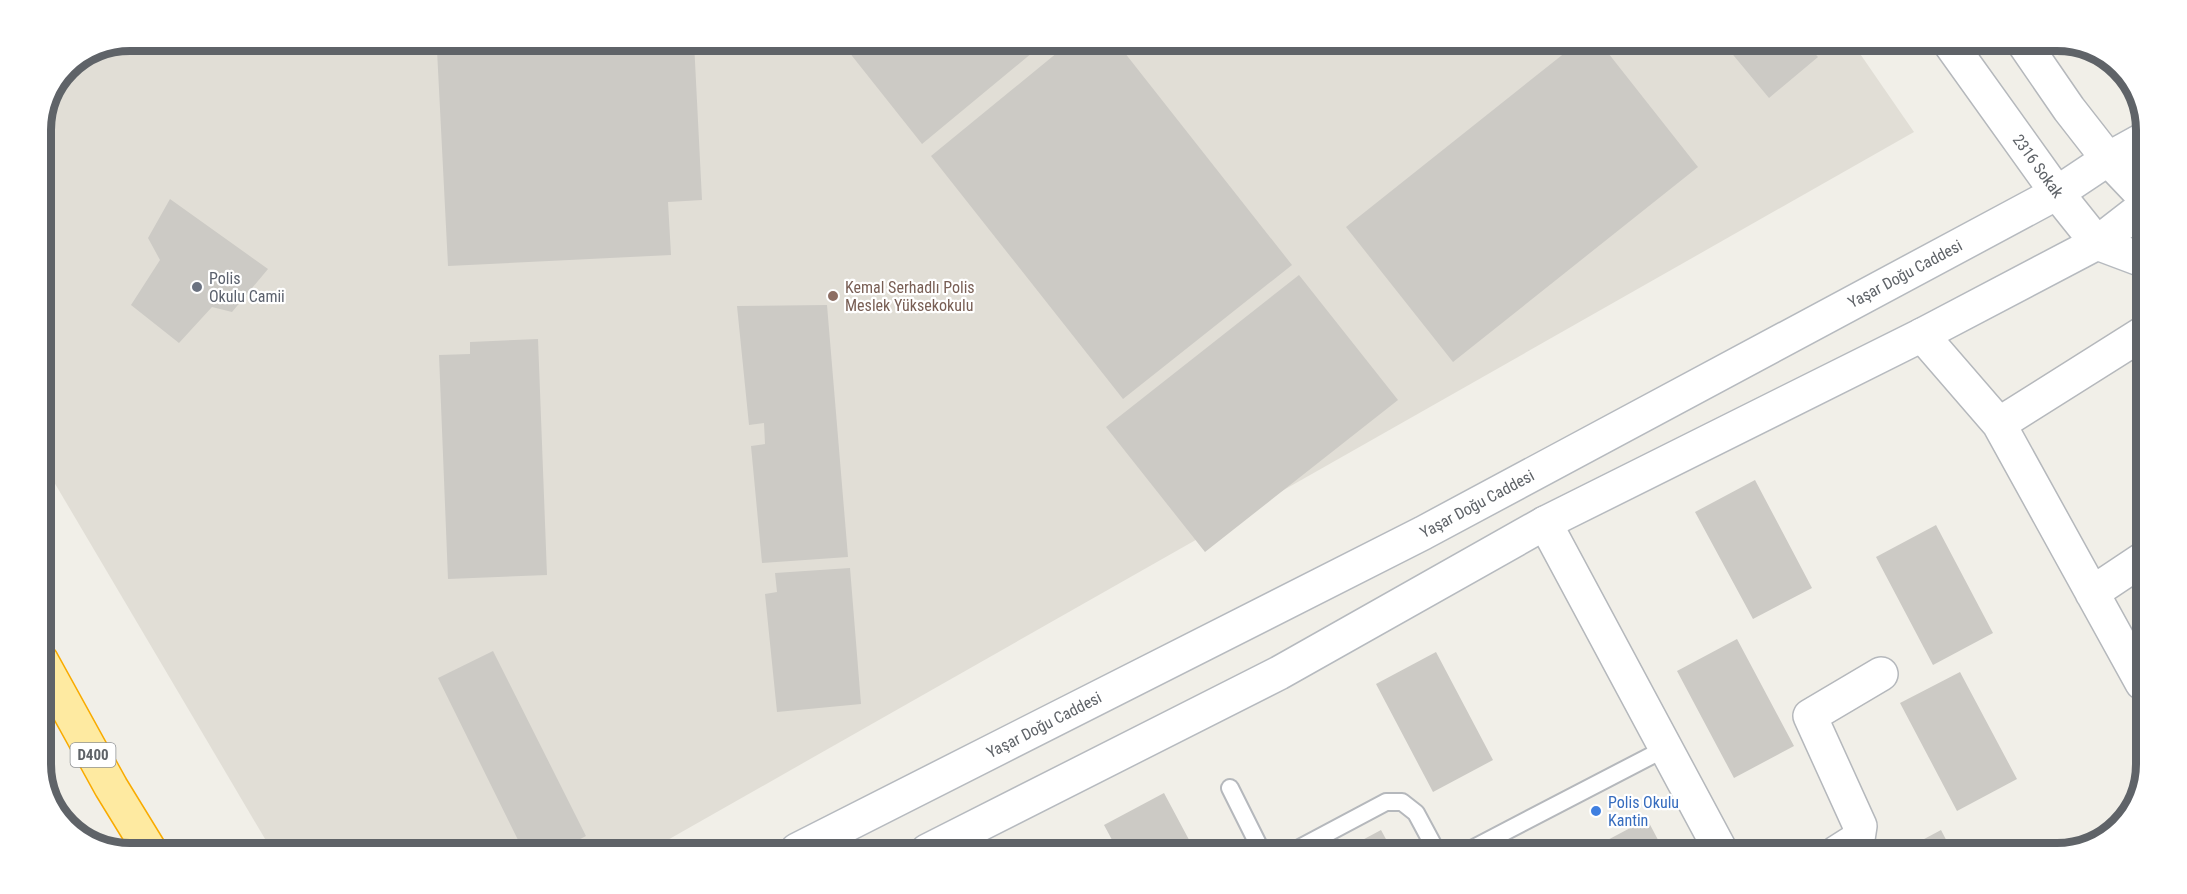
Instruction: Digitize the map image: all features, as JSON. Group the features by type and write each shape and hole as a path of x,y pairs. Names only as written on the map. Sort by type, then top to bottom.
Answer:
{"highway":[{"name":"D400","path":"51,678 111,787 145,843"}],"main road":[{"name":"2316 Sokak","path":"1955,51 2057,193 2097,243"},
{"path":"2029,51 2069,110 2108,159 2136,188"},
{"name":"Yaşar Doğu Caddesi","path":"811,843 1423,533 2057,193 2136,144"},
{"path":"943,843 1279,673 1545,523 1922,336 2097,243 2136,213"},
{"path":"2097,243 2136,258"},
{"path":"1922,336 1999,424 2136,672"},
{"path":"1999,424 2136,338"},
{"path":"1545,523 1717,843"},
{"path":"2092,594 2136,564"},
{"path":"1852,843 1858,839 1860,826 1810,716 1881,674"}],"lane":[{"path":"1483,843 1666,748"},
{"path":"1230,788 1258,843"},
{"path":"1309,843 1386,802 1402,801 1416,813 1432,843"}],"shaded area":[{"name":"Kemal Serhadlı Polis Meslek Yüksekokulu","path":"130,51 1858,51 1914,132 662,843 267,843 51,477 51,130 57,100 64,86 86,64 100,57"}],"building":[{"path":"437,51 694,51 702,200 668,202 671,255 448,266"},
{"path":"848,51 1034,51 922,144"},
{"path":"1059,51 1123,51 1292,265 1123,399 931,156"},
{"path":"1567,51 1607,51 1698,167 1453,362 1346,227"},
{"path":"1730,51 1812,51 1818,57 1769,98"},
{"name":"Polis Okulu Camii","path":"170,199 268,269 232,312 212,307 179,343 131,305 160,260 148,238"},
{"path":"1299,275 1398,400 1205,552 1106,427"},
{"path":"827,305 848,557 762,563 751,446 765,444 764,423 749,425 737,306"},
{"path":"538,339 547,575 448,579 439,355 470,354 470,342"},
{"path":"1755,480 1812,588 1753,619 1695,512"},
{"path":"1936,525 1993,633 1933,665 1876,557"},
{"path":"850,568 861,704 777,712 765,594 777,592 775,573"},
{"path":"1737,639 1794,746 1734,778 1677,671"},
{"path":"493,651 586,836 572,843 520,843 438,678"},
{"path":"1436,652 1493,760 1433,792 1376,684"},
{"path":"1960,672 2017,779 1957,811 1900,703"},
{"path":"1164,793 1191,843 1114,843 1104,825"},
{"path":"1647,819 1660,843 1602,843"},
{"path":"1381,830 1388,843 1357,843"},
{"path":"1941,830 1948,843 1917,843"}],"place":[{"name":"Polis Okulu Camii","path":"197,287"},
{"name":"Kemal Serhadlı Polis Meslek Yüksekokulu","path":"833,296"},
{"name":"Polis Okulu Kantin","path":"1596,811"}]}
